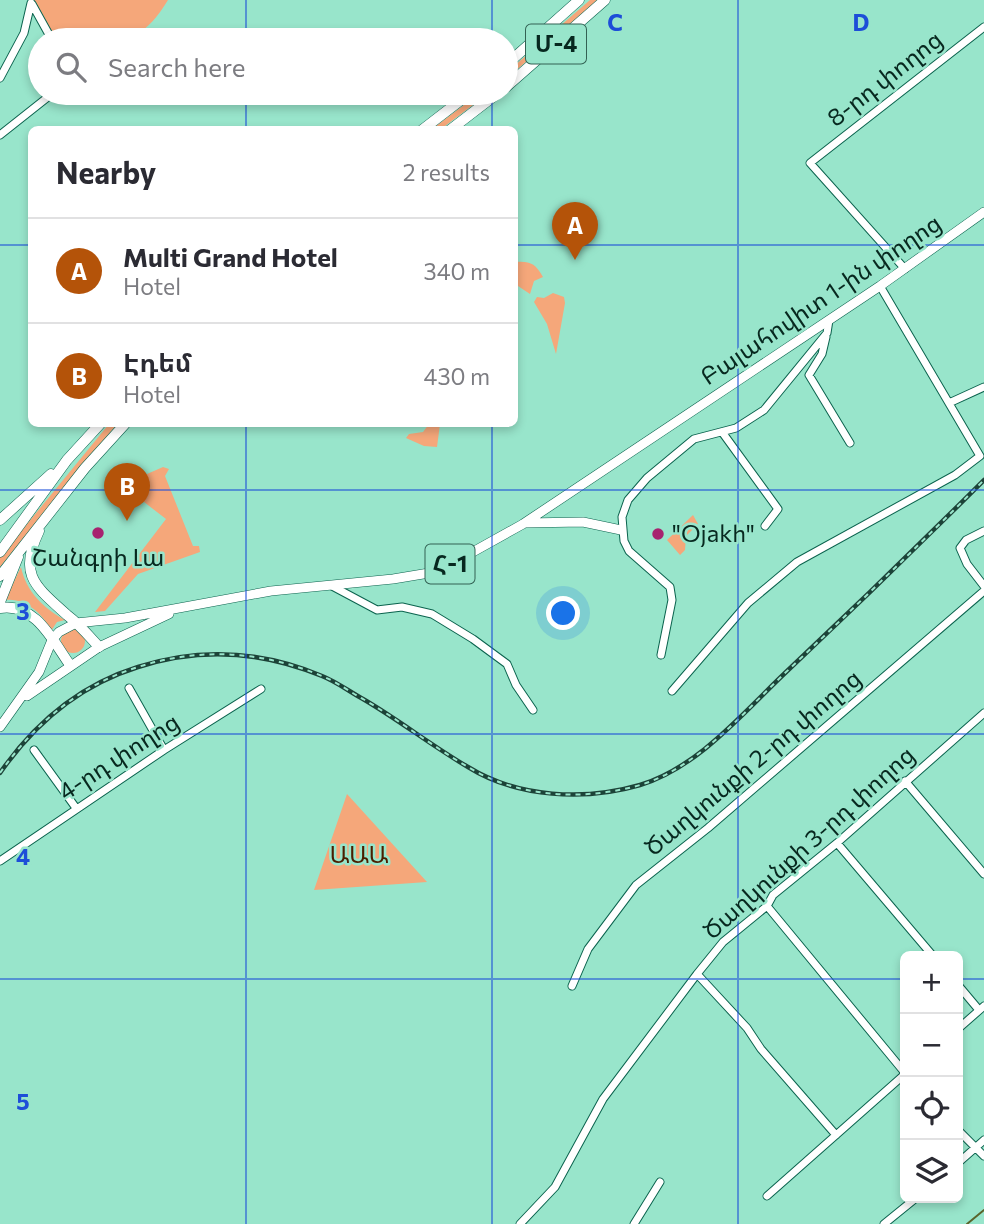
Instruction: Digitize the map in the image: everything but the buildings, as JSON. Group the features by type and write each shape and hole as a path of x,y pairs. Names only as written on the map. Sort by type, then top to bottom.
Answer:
{"highway":[{"name":"Մ-4","path":"518,54 579,0"},
{"name":"Մ-4","path":"518,76 605,0"},
{"path":"427,126 454,105"},
{"path":"455,126 482,105"},
{"path":"0,520 67,460 97,427"},
{"path":"0,576 122,427"},
{"path":"0,552 67,460"},
{"path":"48,516 29,558 31,578 54,605 99,647"},
{"path":"24,544 0,605 27,612 52,640 69,666"}],"main road":[{"name":"Բալահովիտ 1-ին փողոց","path":"523,524 880,286 984,212"},
{"path":"523,524 583,522 621,530"},
{"name":"Հ-1","path":"0,727 22,699 45,660 52,640 59,632 76,623 125,618 216,599 429,573 453,563 523,524"},
{"name":"Հ-1","path":"22,699 99,647 183,607"}],"street":[{"path":"31,2 45,28"},
{"path":"0,78 24,33 31,2"},
{"name":"8-րդ փողոց","path":"905,269 810,163 984,27"},
{"path":"0,135 38,105"},
{"path":"672,691 748,603 797,562 954,475 981,456 880,286"},
{"path":"829,320 822,354 809,375 850,443"},
{"path":"661,654 672,600 670,587 629,551 621,530 628,500 647,478 694,439 736,428 764,410 827,333"},
{"path":"949,403 984,387"},
{"path":"722,432 778,509 765,526"},
{"path":"984,531 966,540 960,548 964,559 984,588"},
{"path":"331,585 377,610 402,607 432,614 473,639 507,664 516,685 533,710"},
{"name":"Ծաղկունքի 2-րդ փողոց","path":"572,986 588,949 636,886 708,828 984,588"},
{"path":"130,688 164,750"},
{"name":"4-րդ փողոց","path":"0,861 164,750 261,690"},
{"name":"Ծաղկունքի 3-րդ փողոց","path":"520,1224 555,1187 603,1099 723,942 767,906 773,895 837,844 905,781 982,719"},
{"path":"34,750 76,808"},
{"path":"905,781 984,874"},
{"path":"837,844 929,951"},
{"path":"767,906 900,1068"},
{"path":"697,974 747,1028 761,1049 836,1135"},
{"path":"963,990 982,1008 963,1025"},
{"path":"767,1196 902,1077"},
{"path":"963,1134 984,1156"},
{"path":"963,1159 984,1140"},
{"path":"634,1224 660,1182"},
{"path":"884,1224 910,1203"}],"green space":[{"path":"33,0 168,0 146,28 50,28"},
{"path":"590,0 598,0 518,69 518,63"},
{"path":"464,105 473,105 445,126 436,126"},
{"path":"518,262 532,264 543,277 534,281 530,294 518,286"},
{"path":"553,293 564,297 565,303 556,354 547,324 534,302 537,297 544,298"},
{"path":"107,427 115,427 0,567 0,557"},
{"path":"427,427 440,427 437,447 424,446 406,438 409,434 423,432"},
{"path":"163,467 169,469 165,476 193,546 199,546 200,552 138,574 105,611 95,612 166,519 122,485"},
{"path":"693,515 698,524 686,536 685,550 680,555 667,540"},
{"path":"21,567 31,591 50,610 65,620 57,622 51,631 44,619 32,608 19,601 5,600"},
{"path":"73,629 82,632 85,641 82,650 73,653 64,650 61,641 64,632"},
{"name":"ԱԱԱ","path":"347,794 427,882 314,890"}],"waterway":[{"path":"967,1224 984,1210"}],"railway":[{"path":"0,773 43,723 60,708 97,684 138,667 184,656 208,654 277,661 328,678 468,767 508,785 530,791 575,795 640,785 681,766 718,738 984,480"}],"place":[{"name":"Multi Grand Hotel","path":"575,260"},
{"name":"Էդեմ","path":"127,521"},
{"name":"Շանգրի Լա","path":"98,533"},
{"name":"\"Ojakh\"","path":"658,534"}]}
